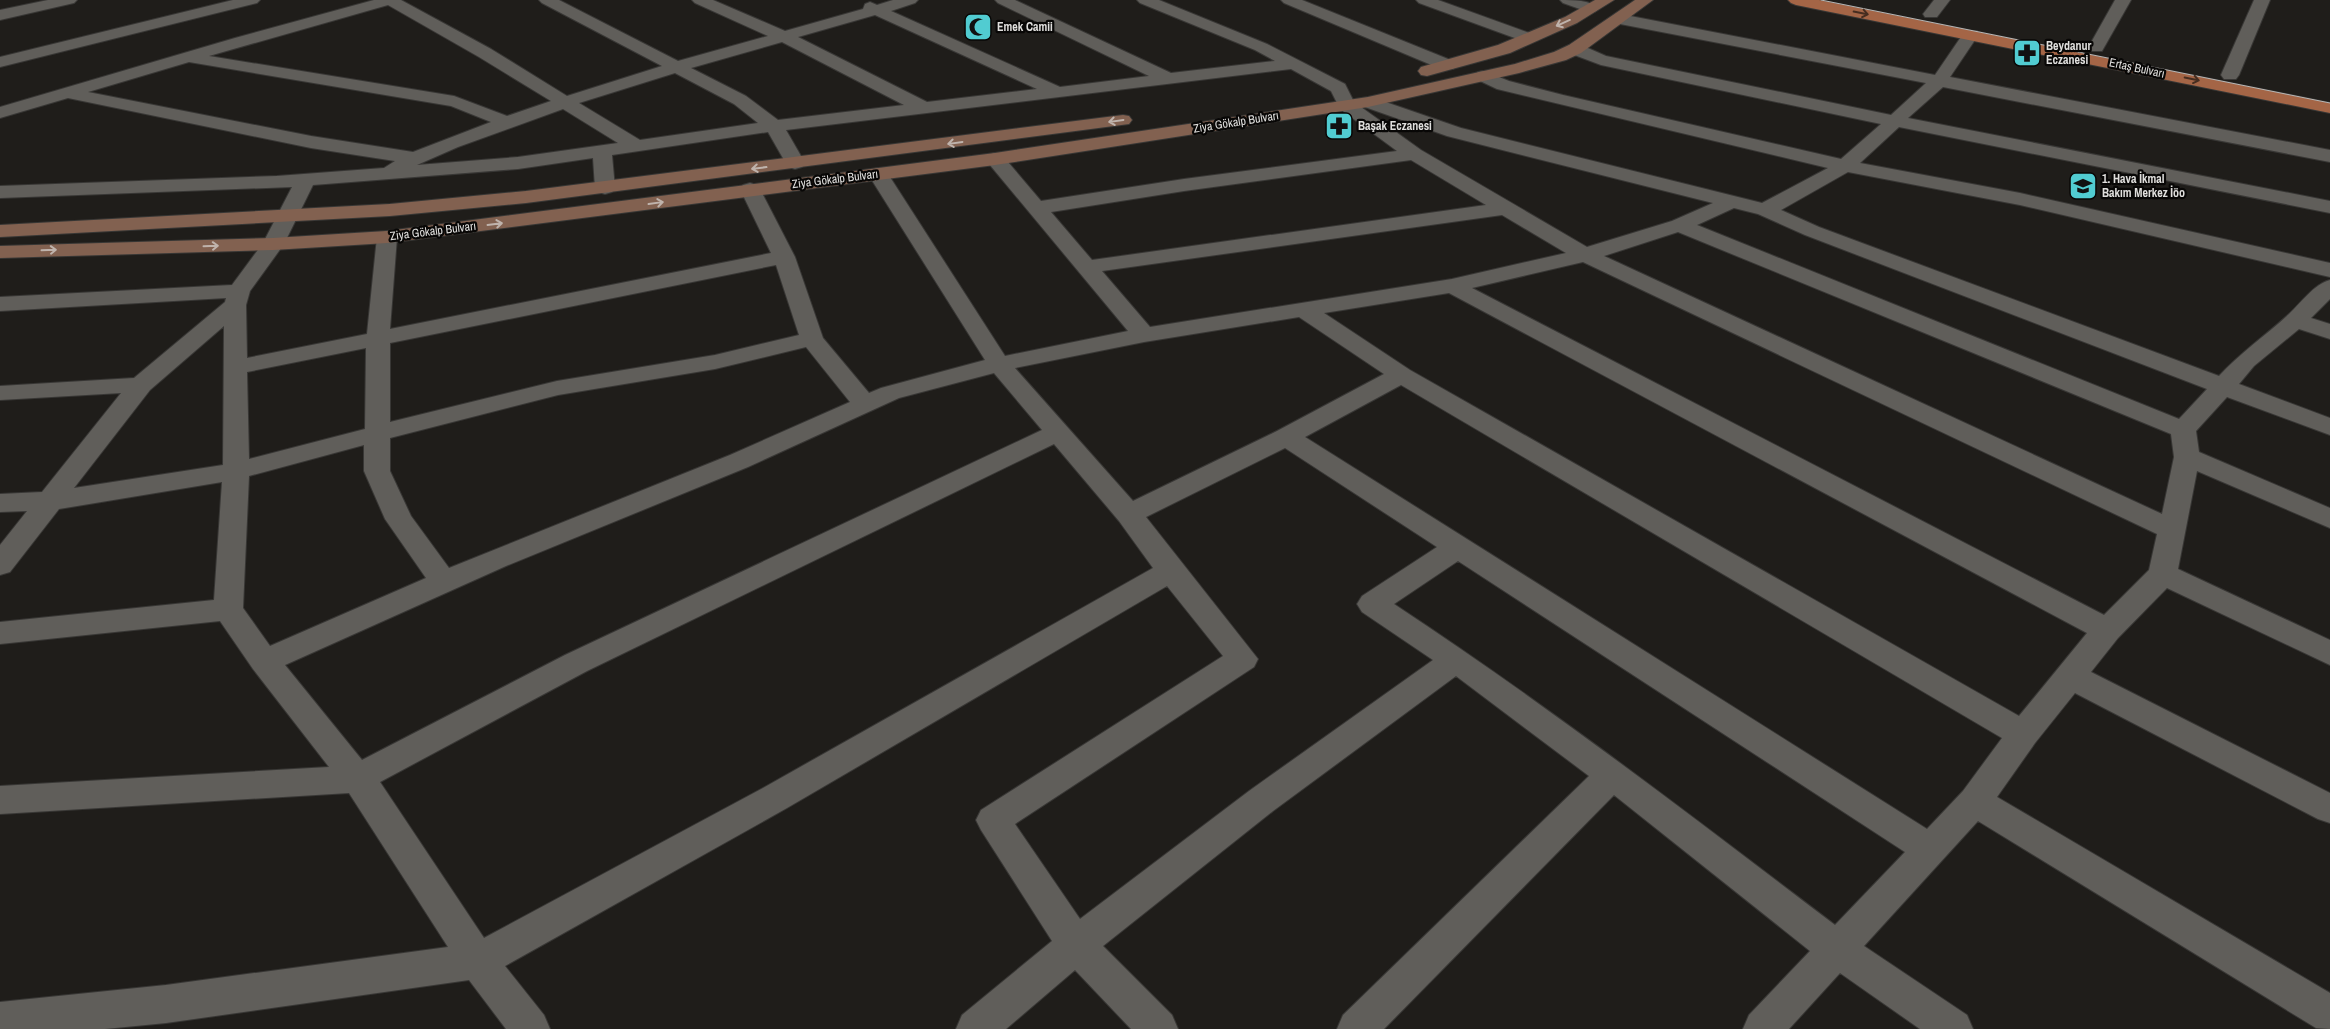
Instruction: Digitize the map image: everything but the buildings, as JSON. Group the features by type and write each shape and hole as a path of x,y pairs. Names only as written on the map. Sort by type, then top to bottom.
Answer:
{"main road":[{"name":"Ziya Gökalp Bulvarı","path":"1170,114 1356,93 1484,76 1519,68 1560,56 1575,49 1645,0"},
{"name":"Ertaş Bulvarı","path":"1796,0 2330,108"},
{"name":"Ertaş Bulvarı","path":"1863,0 2330,95"},
{"name":"Ziya Gökalp Bulvarı","path":"0,252 272,244 387,237 995,159 1356,93 1398,78 1504,49 1599,4"},
{"name":"Ziya Gökalp Bulvarı","path":"0,231 390,210 526,197 1140,118"}],"street":[{"path":"0,16 69,0"},
{"path":"0,62 252,0"},
{"path":"0,114 187,57 391,0 486,53 635,145"},
{"path":"547,0 740,100 774,126 795,163"},
{"path":"700,0 783,36 922,107"},
{"path":"853,0 1058,92"},
{"path":"388,172 413,158 564,102 910,0"},
{"path":"1003,0 1168,79"},
{"path":"1145,0 1261,47 1356,93 1454,132 1765,210 1812,230 2220,387 2330,427"},
{"path":"1289,0 1447,65"},
{"path":"1424,0 1529,38"},
{"path":"1568,0 1599,4"},
{"path":"1931,14 1942,0"},
{"path":"2096,48 2123,0"},
{"path":"2230,75 2262,0"},
{"path":"1620,19 2330,156"},
{"path":"1765,210 1845,166 1939,81 1971,34"},
{"path":"1575,49 1601,60 1895,121 2330,207"},
{"path":"187,57 454,101 507,123"},
{"path":"0,192 306,179 518,163 635,145 922,107 1293,64"},
{"path":"1484,76 1504,85 1562,100 1845,166 2020,199 2330,270"},
{"path":"1356,93 1414,154 1585,255 2172,530"},
{"path":"67,94 311,142 413,158"},
{"path":"602,151 605,188"},
{"path":"1036,208 1194,183 1414,154"},
{"path":"995,159 1144,335"},
{"path":"878,174 999,364 1129,514 1171,571 1243,659 993,820 1076,945 1158,1029"},
{"path":"0,565 141,384 237,298 272,244 306,179"},
{"path":"750,189 784,257 812,339 865,405"},
{"path":"264,661 444,582 740,461 890,393 999,364 1144,335 1452,286 1585,255 1679,226 1732,202"},
{"path":"1085,267 1506,208"},
{"path":"1679,226 2185,444 2330,519"},
{"path":"387,237 378,339 377,471 399,519 444,582"},
{"path":"236,367 784,257"},
{"path":"1452,286 2107,630"},
{"path":"1763,1029 1975,801 2023,734 2107,630 2163,574 2172,530 2185,444 2220,387 2246,361 2296,320 2330,287"},
{"path":"0,304 237,298"},
{"path":"237,298 236,471 228,608 264,661 371,796 478,961 530,1029"},
{"path":"1302,310 1401,375 2023,734"},
{"path":"2296,320 2330,332"},
{"path":"0,503 51,500 236,471 557,388 715,362 812,339"},
{"path":"1129,514 1286,437 1401,375"},
{"path":"0,393 141,384"},
{"path":"0,800 356,778 576,663 1058,432"},
{"path":"1286,437 1931,850"},
{"path":"1458,547 1372,604 1456,660 1612,775 1837,949 1953,1029"},
{"path":"0,1021 166,1004 478,961 775,798 1171,571"},
{"path":"2163,574 2330,653"},
{"path":"0,633 228,608"},
{"path":"976,1029 1076,945 1261,801 1456,660"},
{"path":"2070,676 2330,809"},
{"path":"1357,1029 1612,775"},
{"path":"1975,801 2330,1015"}],"tram line":[{"path":"1821,0 2330,103"}],"place":[{"name":"Emek Camii","path":"978,27"},
{"name":"Beydanur Eczanesi","path":"2027,53"},
{"name":"Başak Eczanesi","path":"1339,126"},
{"name":"1. Hava İkmal Bakım Merkez İöo","path":"2083,186"}]}
